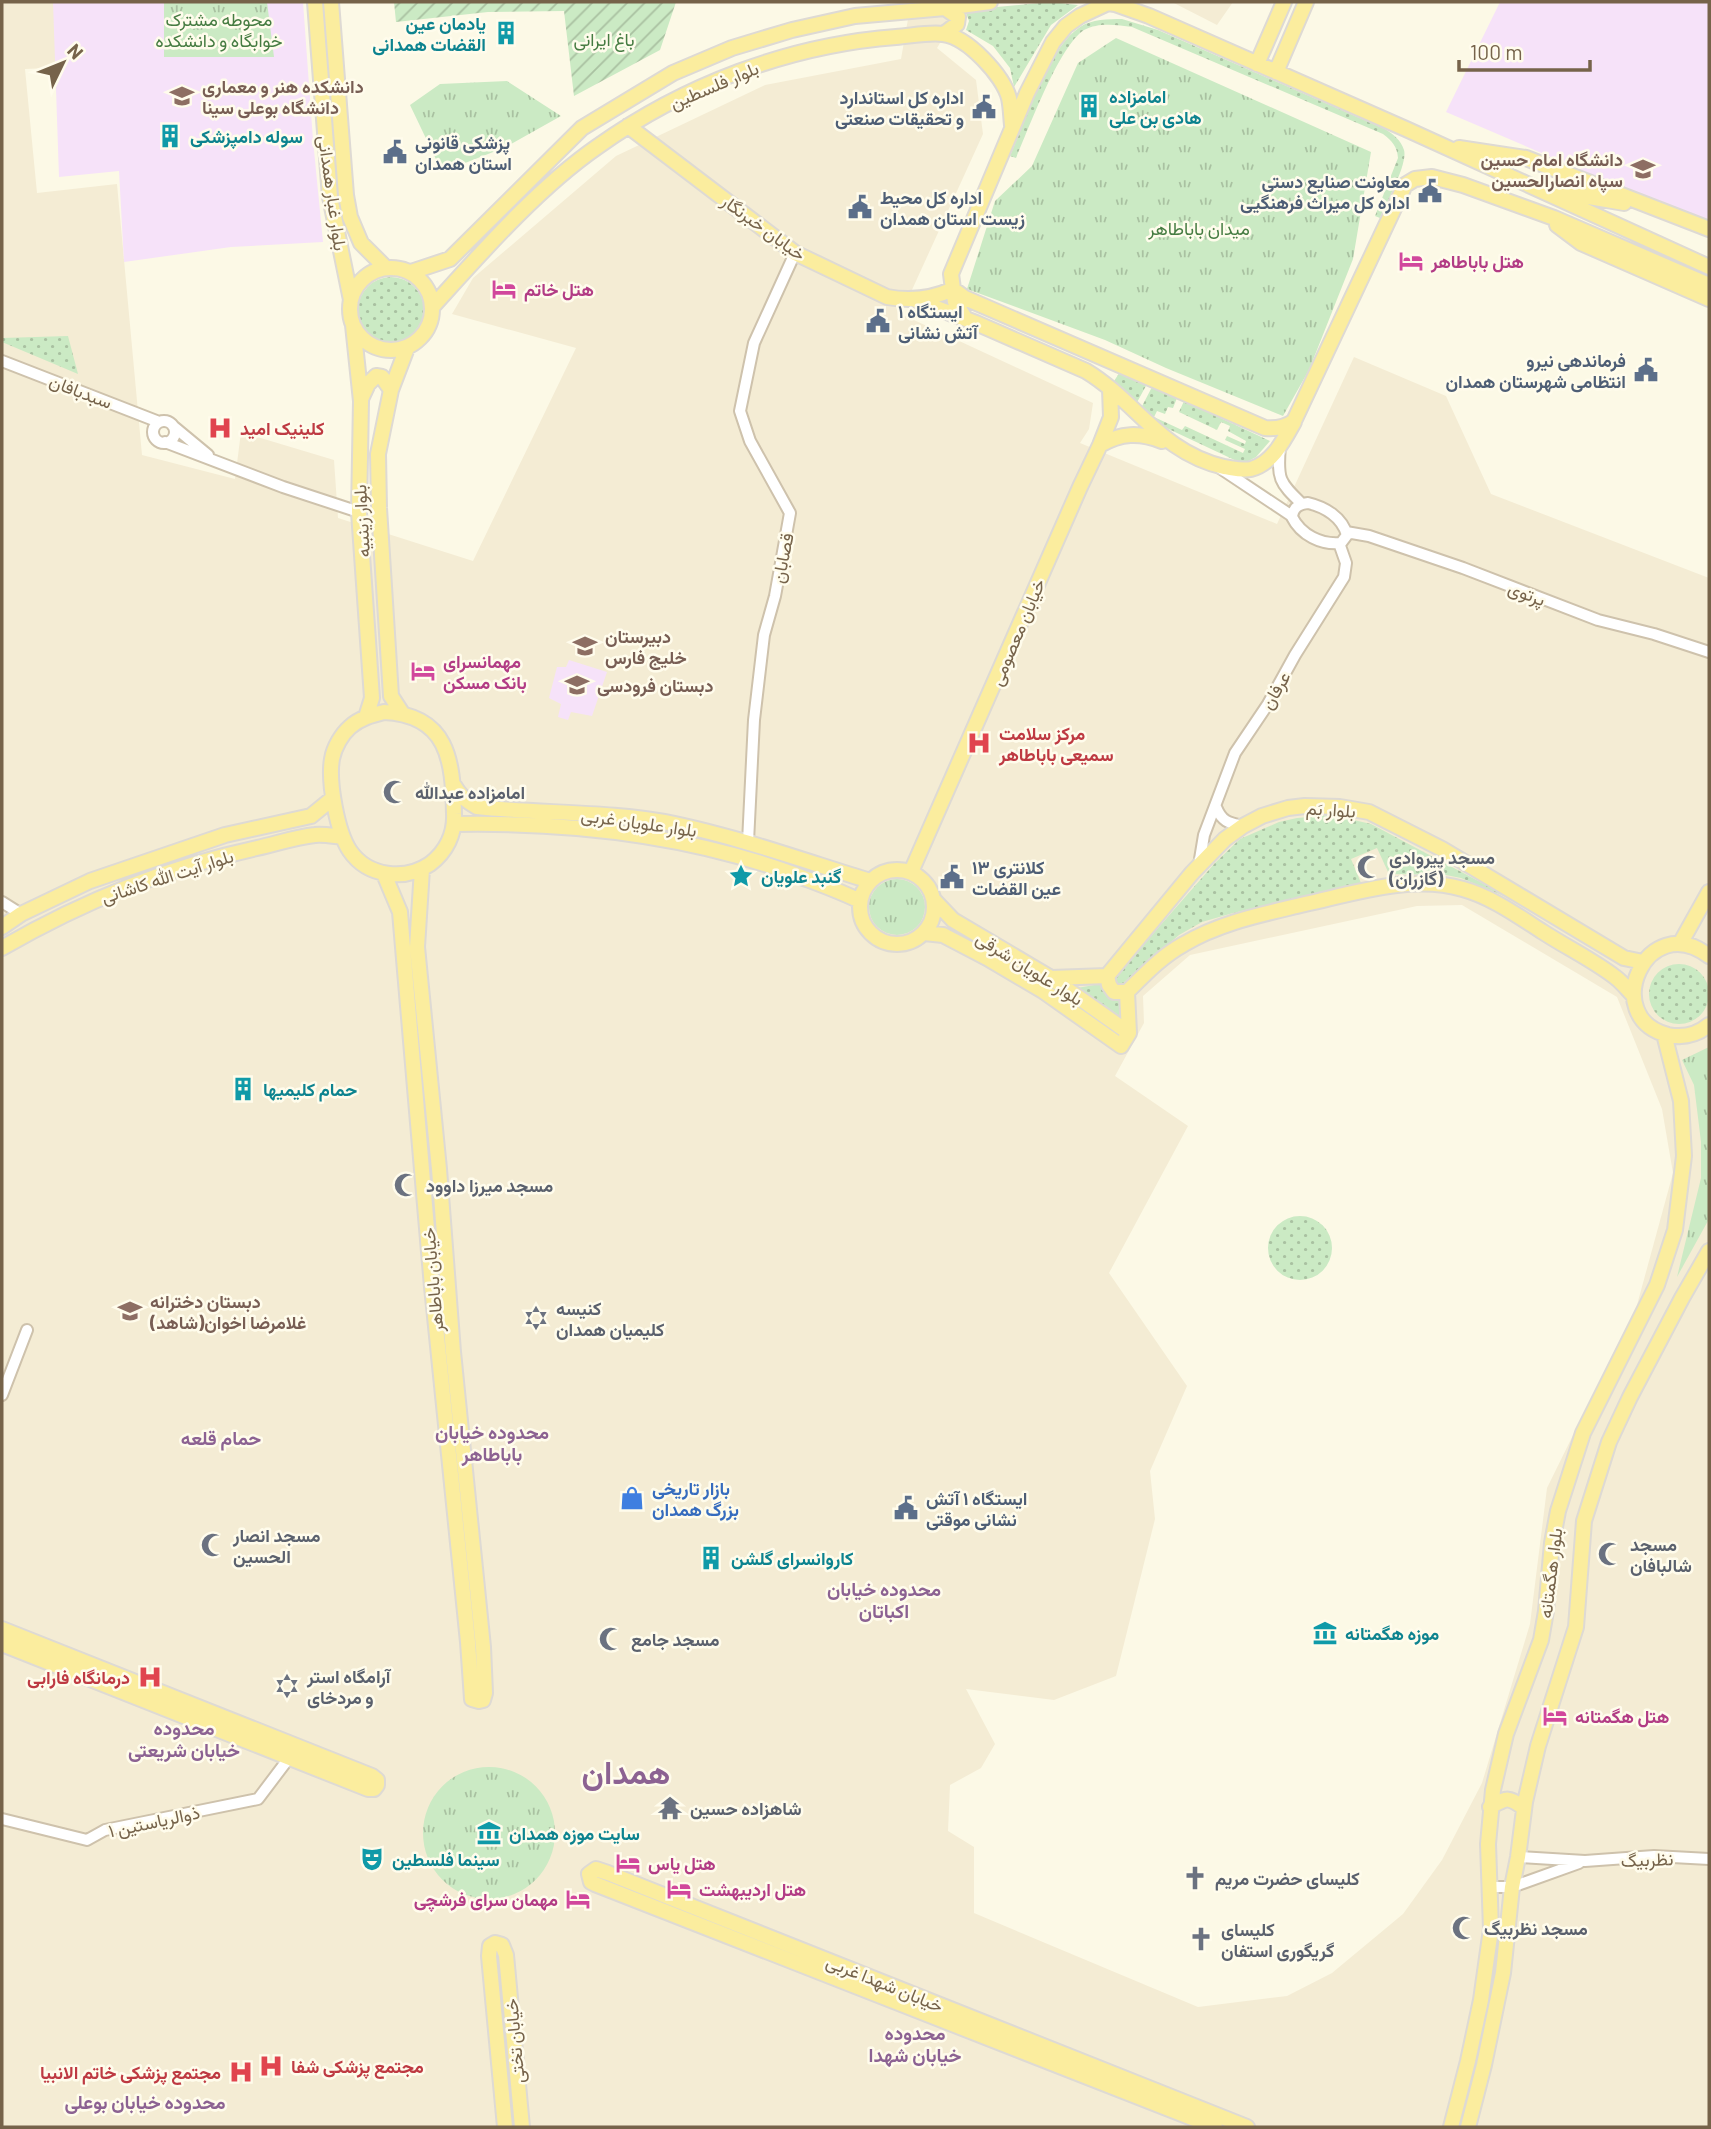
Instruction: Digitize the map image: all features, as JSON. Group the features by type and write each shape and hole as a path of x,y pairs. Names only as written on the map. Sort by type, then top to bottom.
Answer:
{"main road":[{"name":"بلوار غبار همدانی","path":"315,2 330,197 351,300"},
{"name":"بلوار غبار همدانی","path":"331,2 350,217 361,243 386,268"},
{"name":"بلوار فلسطین","path":"411,272 450,260 582,128 673,73 732,48 792,30 855,16 990,2"},
{"path":"965,318 955,302 951,274 1012,127 1052,42 1066,26 1106,2 1149,16 1709,267"},
{"path":"1257,64 1284,2"},
{"path":"1276,72 1306,2"},
{"path":"945,8 958,17 957,24 944,34 972,49 995,70 1009,97 1012,127"},
{"path":"1270,33 1270,39 1276,45 1288,44"},
{"name":"بلوار فلسطین","path":"434,305 540,195 596,147 683,94 740,71 798,53 859,40 944,34"},
{"name":"خیابان خبرنگار","path":"628,126 795,253 887,297 913,299 953,289"},
{"path":"1444,146 1525,158 1709,229"},
{"path":"1100,445 1115,437 1135,434 1156,439 1214,464 1235,469 1250,470 1268,459 1280,446 1294,421 1405,185 1415,179 1432,177 1463,185 1539,212 1709,285"},
{"path":"1535,188 1624,203 1709,239"},
{"path":"1539,212 1581,243 1709,299"},
{"path":"386,268 411,272 429,290 434,305 432,321 426,332 407,348 394,351 370,345 353,325 350,313 355,288 363,278 373,271 386,268"},
{"path":"953,289 965,298 1265,428 1276,429 1294,421"},
{"name":"خیابان خبرنگار","path":"913,299 965,318 1086,371 1100,379 1151,428 1177,447"},
{"name":"بلوار زینبیه","path":"353,325 361,401 359,512 372,698 366,717"},
{"name":"بلوار زینبیه","path":"402,713 391,696 378,454 391,390 407,348"},
{"path":"361,401 368,384 376,376 382,377 391,390"},
{"name":"خیابان معصومی","path":"911,872 1100,445 1111,417 1110,389"},
{"path":"371,682 383,685 390,681"},
{"path":"384,712 402,713 420,719 434,730 445,746 453,785 455,824 449,842 438,858 422,869 403,875 384,874 366,866 351,853 342,837 333,798 332,758 338,741 350,727 366,717 384,712"},
{"name":"بلوار علویان غربی","path":"453,785 467,802 477,807 611,816 678,825 748,842 870,881"},
{"name":"بلوار آیت الله کاشانی","path":"2,927 21,914 90,881 225,835 311,816 333,798"},
{"name":"بلوار بَم","path":"1107,976 1198,866 1225,839 1262,816 1305,806 1340,807 1369,812 1442,849 1624,958 1643,962"},
{"name":"بلوار علویان غربی","path":"455,824 488,823 610,831 676,840 760,862 841,891 860,901"},
{"path":"676,840 678,825"},
{"name":"بلوار آیت الله کاشانی","path":"2,948 97,898 165,874 230,854 315,835 342,837"},
{"name":"خیابان باباطاهر","path":"384,874 400,912 432,1287 468,1642 477,1689 482,1647 417,947 422,869"},
{"path":"890,870 911,872 930,889 934,912 931,923 915,940 892,944 871,934 860,913 860,901 863,890 879,874 890,870"},
{"path":"1051,978 1107,976 1114,992 1127,992 1167,954 1209,930 1242,919 1368,890 1419,884 1464,889 1504,908 1616,978 1634,996"},
{"path":"1681,944 1709,892"},
{"name":"بلوار علویان شرقی","path":"924,933 943,935 987,958 1043,991 1121,1046 1129,1033 1051,978 953,920 934,900"},
{"path":"1709,956 1695,947 1681,944 1666,946 1653,952 1643,962 1634,984 1637,1008 1653,1028 1664,1034 1677,1036 1690,1035 1709,1025"},
{"path":"1127,992 1129,1033"},
{"name":"بلوار هگمتانه","path":"1451,2127 1468,2061 1491,1929 1488,1844 1490,1807 1506,1734 1541,1640 1558,1511 1583,1433 1657,1285 1675,1230 1684,1156 1681,1101 1664,1034"},
{"name":"بلوار هگمتانه","path":"1468,2127 1503,1973 1524,1808 1538,1746 1576,1627 1584,1521 1609,1442 1630,1397 1709,1251"},
{"path":"2,1629 271,1743 289,1758 370,1782 271,1743 2,1644"},
{"path":"1490,1807 1506,1799 1513,1799 1524,1808"},
{"name":"خیابان شهدا غربی","path":"1215,2127 598,1877 1247,2127"},
{"name":"خیابان تختی","path":"505,2127 489,1956 490,1947 495,1943 502,1945 506,1955 522,2127"},
{"path":"1468,2061 1484,2065"},
{"path":"503,2104 520,2102"}],"street":[{"name":"قصابان","path":"748,842 754,720 764,635 775,596 790,513 750,441 740,411 754,343 795,253"},
{"name":"سبدبافان","path":"2,360 159,422"},
{"path":"216,461 165,421 155,426 154,435 158,441 359,512"},
{"path":"165,442 174,436 173,426"},
{"path":"1214,464 1292,516 1301,530 1317,540 1330,544 1339,543 1345,538 1346,532 1338,519 1319,506 1303,504 1284,487 1278,467 1280,446"},
{"path":"1292,516 1294,509 1303,504"},
{"name":"پرتوی","path":"1346,532 1368,536 1463,568 1598,620 1709,652"},
{"name":"عرفان","path":"1198,866 1204,835 1235,753 1268,704 1344,577 1346,564 1339,543"},
{"path":"1216,807 1219,816 1227,823 1244,826"},
{"path":"2,902 21,914"},
{"path":"2,1395 27,1330"},
{"name":"ذوالریاستین ۱","path":"2,1819 86,1840 105,1830 258,1799 289,1758"},
{"name":"نظربیگ","path":"1518,1857 1585,1861 1654,1856 1709,1859"},
{"name":"نظربیگ","path":"1489,1887 1512,1887 1585,1861"}],"shaded area":[{"path":"2,2 110,2 113,65 25,69 37,193 117,184 142,455 235,479 241,432 334,460 338,518 473,561 576,348 452,314 473,278 616,156 765,85 901,59 911,2 965,2 937,48 976,80 983,134 901,314 1093,403 1089,429 1080,443 1277,524 1354,357 1446,396 1491,494 1709,578 1709,2127 2,2127","holes":["1462,905 1617,997 1662,1109 1673,1173 1637,1305 1547,1488 1530,1624 1482,1783 1442,1860 1403,1914 1332,1973 1287,1996 1198,2007 974,1913 974,1847 948,1831 950,1785 981,1768 995,1744 966,1689 1054,1700 1116,1676 1155,1519 1150,1471 1187,1386 1109,1273 1188,1126 1115,1076 1144,1023 1143,996 1190,955 1417,906"]},
{"name":"دانشکده هنر و معماری دانشگاه بوعلی سینا","path":"53,2 303,2 323,242 231,247 124,262 119,171 59,177"},
{"path":"1172,2 1233,2 1217,25"},
{"name":"دانشگاه امام حسین سپاه انصارالحسین","path":"1500,2 1709,2 1709,225 1446,112"},
{"name":"دبستان فرودسی","path":"569,660 607,672 592,716 571,712 568,720 558,717 561,704 549,698 557,667 566,667"}],"green space":[{"name":"محوطه مشترک خوابگاه و دانشکده","path":"164,2 267,2 274,57 164,57"},
{"name":"باغ ایرانی","path":"394,2 676,2 660,50 574,96 564,11 488,12 396,22"},
{"path":"1051,2 1078,5 1051,25 1014,87 1010,68 993,46 966,30 969,21 965,10"},
{"path":"1122,19 1158,30 1391,133 1404,150 1403,164 1380,218 1375,216 1398,158 1394,144 1383,134 1132,27 1096,26 1084,30 1074,39 1055,70 1016,158 1010,156 1039,86 1068,37 1090,22"},
{"name":"میدان باباطاهر","path":"1116,38 1371,152 1353,259 1309,370 1283,416 1105,340 967,289 995,201 1032,166 1078,63"},
{"path":"507,81 561,116 506,147 442,172 410,105 440,84"},
{"path":"391,277 404,280 414,287 421,297 424,310 421,323 414,333 404,340 391,343 378,340 368,333 361,323 358,310 361,297 368,287 378,280"},
{"path":"68,336 78,374 2,342 2,338"},
{"path":"1120,372 1147,384 1135,406 1140,410 1152,387 1177,398 1173,408 1168,407 1165,414 1157,411 1154,417 1182,430 1185,426 1243,453 1245,449 1225,440 1227,436 1245,444 1246,441 1228,431 1230,426 1221,422 1217,430 1179,412 1184,401 1270,441 1256,457 1243,464 1143,417 1114,381"},
{"path":"1332,815 1371,824 1516,901 1461,878 1446,875 1389,874 1377,848 1351,859 1361,883 1202,922 1179,935 1122,984 1118,984 1115,977 1215,863 1240,839 1279,822"},
{"path":"891,879 903,879 913,883 921,891 925,907 921,923 913,931 903,935 891,935 881,931 873,923 869,913 869,901 873,891 881,883"},
{"path":"1679,964 1696,969 1704,977 1709,994 1704,1011 1696,1019 1679,1024 1662,1019 1654,1011 1649,994 1654,977 1662,969"},
{"path":"1100,984 1108,997 1120,1000 1119,1018 1077,988"},
{"path":"1709,1047 1709,1219 1677,1277 1701,1178 1701,1142 1694,1085 1682,1060"},
{"path":"1294,1216 1306,1216 1323,1225 1330,1236 1330,1260 1323,1271 1306,1280 1294,1280 1282,1275 1273,1266 1268,1254 1268,1242 1273,1230 1282,1221"},
{"path":"489,1767 514,1772 535,1787 550,1808 555,1833 550,1858 535,1879 514,1894 489,1899 464,1894 443,1879 428,1858 423,1833 428,1808 443,1787 464,1772"}],"place":[{"name":"یادمان عین القضات همدانی","path":"506,33"},
{"name":"دانشکده هنر و معماری دانشگاه بوعلی سینا","path":"182,96"},
{"name":"امامزاده هادی بن علی","path":"1089,106"},
{"name":"اداره کل استاندارد و تحقیقات صنعتی","path":"984,107"},
{"name":"سوله دامپزشکی","path":"170,136"},
{"name":"پزشکی قانونی استان همدان","path":"395,152"},
{"name":"دانشگاه امام حسین سپاه انصارالحسین","path":"1643,169"},
{"name":"معاونت صنایع دستی اداره کل میراث فرهنگیی","path":"1430,191"},
{"name":"اداره کل محیط زیست استان همدان","path":"860,207"},
{"name":"هتل باباطاهر","path":"1411,261"},
{"name":"هتل خاتم","path":"504,289"},
{"name":"ایستگاه ۱ آتش نشانی","path":"878,321"},
{"name":"فرماندهی نیرو انتظامی شهرستان همدان","path":"1646,370"},
{"name":"کلینیک امید","path":"220,428"},
{"name":"دبیرستان خلیج فارس","path":"585,646"},
{"name":"مهمانسرای بانک مسکن","path":"423,671"},
{"name":"دبستان فرودسی","path":"577,685"},
{"name":"مرکز سلامت سمیعی باباطاهر","path":"979,743"},
{"name":"امامزاده عبدالله","path":"395,792"},
{"name":"مسجد پیروادی (گازران)","path":"1369,867"},
{"name":"گنبد علویان","path":"741,876"},
{"name":"کلانتری ۱۳ عین القضات","path":"952,877"},
{"name":"حمام کلیمیها","path":"243,1089"},
{"name":"مسجد میرزا داوود","path":"406,1185"},
{"name":"دبستان دخترانه غلامرضا اخوان(شاهد)","path":"130,1311"},
{"name":"کنیسه کلیمیان همدان","path":"536,1318"},
{"name":"بازار تاریخی بزرگ همدان","path":"632,1498"},
{"name":"ایستگاه ۱ آتش نشانی موقتی","path":"906,1508"},
{"name":"مسجد انصار الحسین","path":"213,1545"},
{"name":"مسجد شالبافان","path":"1610,1554"},
{"name":"کاروانسرای گلشن","path":"711,1558"},
{"name":"موزه هگمتانه","path":"1325,1633"},
{"name":"مسجد جامع","path":"611,1639"},
{"name":"درمانگاه فارابی","path":"150,1677"},
{"name":"آرامگاه استر و مردخای","path":"287,1686"},
{"name":"هتل هگمتانه","path":"1555,1716"},
{"name":"شاهزاده حسین","path":"670,1808"},
{"name":"سایت موزه همدان","path":"489,1833"},
{"name":"سینما فلسطین","path":"372,1859"},
{"name":"هتل یاس","path":"628,1863"},
{"name":"کلیسای حضرت مریم","path":"1195,1878"},
{"name":"هتل اردیبهشت","path":"679,1889"},
{"name":"مهمان سرای فرشچی","path":"578,1899"},
{"name":"مسجد نظربیگ","path":"1464,1928"},
{"name":"کلیسای گریگوری استفان","path":"1201,1939"},
{"name":"مجتمع پزشکی شفا","path":"271,2066"},
{"name":"مجتمع پزشکی خاتم الانبیا","path":"241,2072"}],"district":[{"name":"حمام قلعه","path":"221,1437"},
{"name":"محدوده خیابان باباطاهر","path":"492,1442"},
{"name":"محدوده خیابان اکباتان","path":"884,1599"},
{"name":"محدوده خیابان شریعتی","path":"184,1738"},
{"name":"همدان","path":"626,1771"},
{"name":"محدوده خیابان شهدا","path":"915,2043"},
{"name":"محدوده خیابان بوعلی","path":"145,2101"}]}
